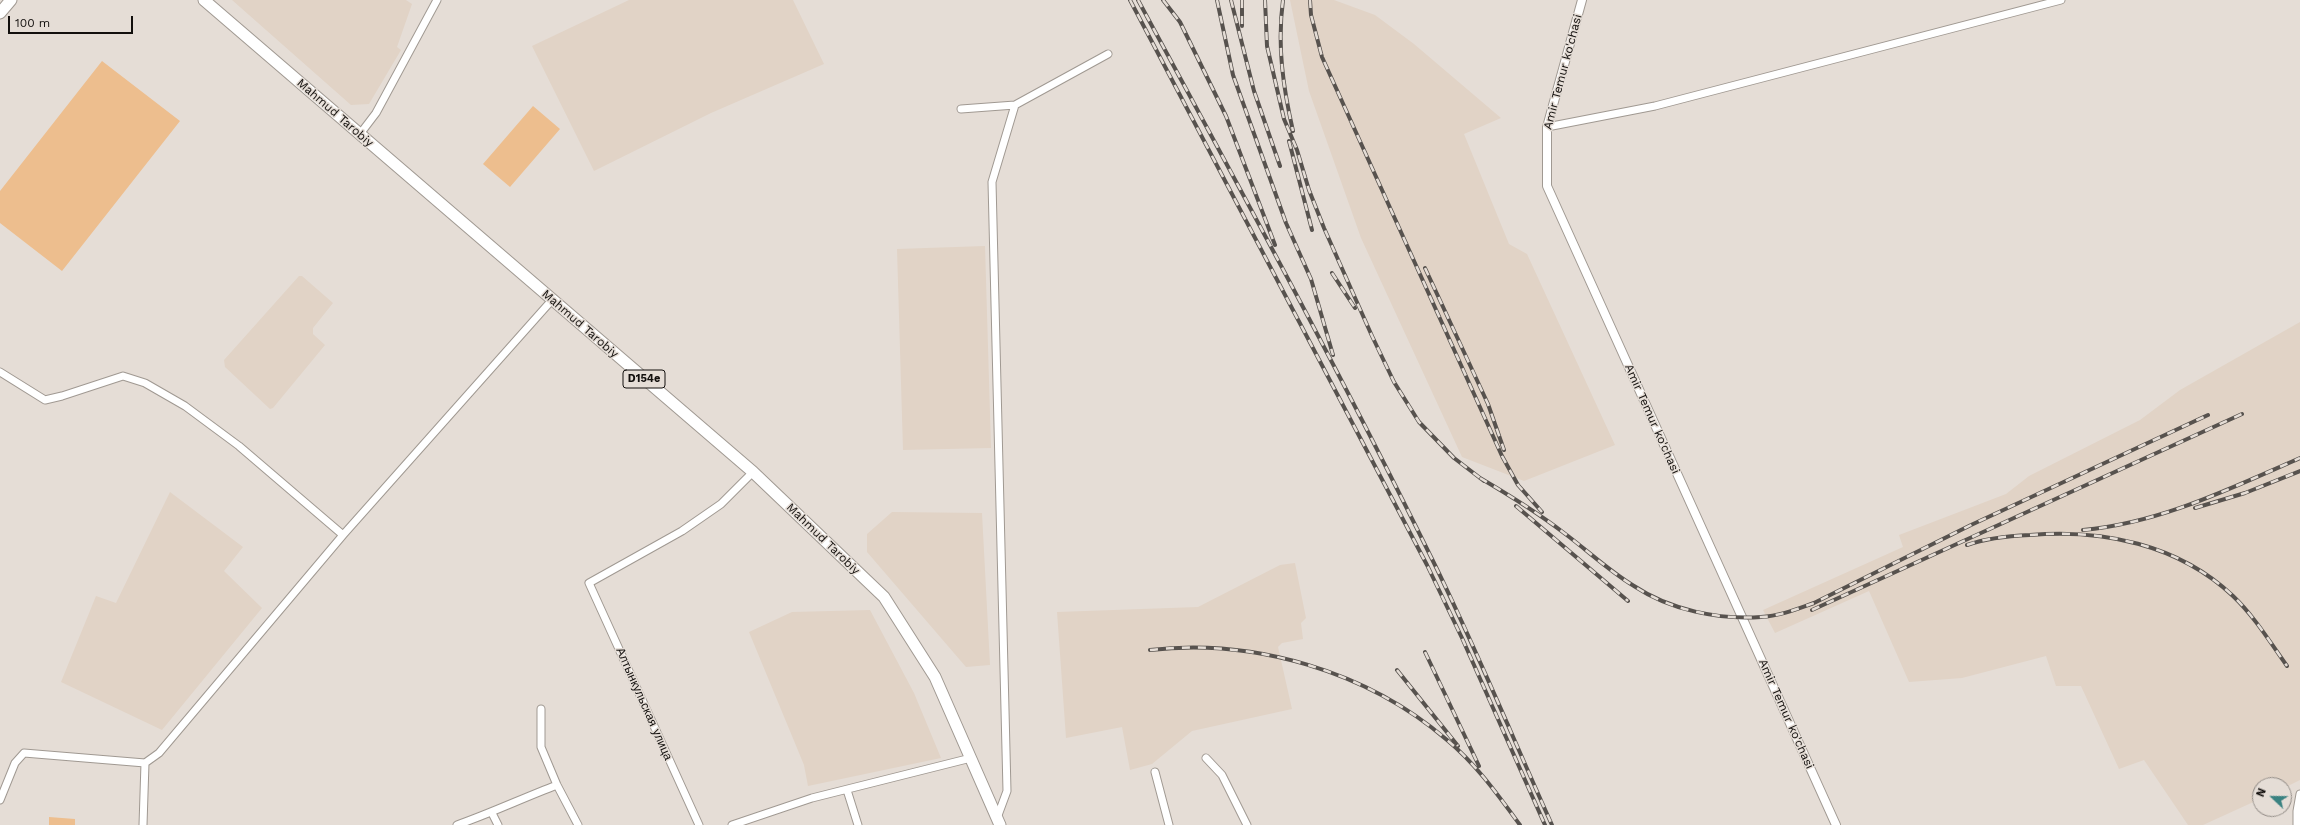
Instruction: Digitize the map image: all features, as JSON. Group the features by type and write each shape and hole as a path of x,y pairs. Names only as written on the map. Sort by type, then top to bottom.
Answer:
{"main road":[{"path":"0,13 11,0"},
{"name":"Mahmud Tarobiy","path":"204,0 753,472 884,597 935,677 999,822"}],"street":[{"path":"360,134 376,112 436,0"},
{"name":"Amir Temur ko'chasi","path":"1582,0 1546,127 1547,186 1836,825"},
{"path":"1546,127 1655,106 2061,0"},
{"path":"961,109 1015,105 1108,54"},
{"path":"999,822 1007,791 992,182 1015,105"},
{"path":"0,800 15,763 24,754 146,763 159,753 343,535 552,300"},
{"path":"0,372 45,400 123,376 145,382 184,406 239,446 343,535"},
{"name":"Алтынкульская улица","path":"699,825 590,583 682,531 721,504 753,472"},
{"path":"541,709 541,748 557,785 578,825"},
{"path":"732,825 812,798 971,758"},
{"path":"1206,758 1222,775 1247,825"},
{"path":"143,825 146,763"},
{"path":"1156,772 1169,825"},
{"path":"457,825 492,813 514,801 557,785"},
{"path":"847,790 858,825"},
{"path":"2297,825 2296,810 2300,794"},
{"path":"492,813 498,825"}],"shaded area":[{"path":"232,0 406,0 412,4 397,47 401,50 369,104 351,105"},
{"path":"629,0 793,0 824,64 711,113 594,171 532,46"},
{"path":"1290,0 1334,0 1375,15 1414,44 1501,118 1464,134 1509,244 1527,254 1615,445 1524,481 1462,457 1361,238 1309,91"},
{"path":"102,61 180,121 62,271 0,223 0,191"},
{"path":"533,106 560,129 510,187 483,164"},
{"path":"985,246 991,448 903,450 897,249"},
{"path":"299,276 302,276 333,303 313,328 313,334 325,345 273,408 270,409 225,367 224,360"},
{"path":"2300,322 2300,780 2292,784 2292,777 2252,777 2252,803 2203,825 2188,825 2144,760 2119,769 2081,686 2056,686 2046,656 1962,678 1909,682 1869,591 1775,633 1763,610 1903,547 1899,535 2006,494 2029,476 2140,420 2180,390"},
{"path":"170,492 243,547 224,571 262,608 162,730 61,682 96,596 116,603"},
{"path":"892,512 982,513 990,665 966,667 867,552 867,534"},
{"path":"1295,563 1306,618 1301,623 1303,639 1282,643 1278,647 1292,709 1192,731 1152,764 1130,770 1122,727 1066,738 1057,612 1198,607 1280,565"},
{"path":"870,610 914,693 941,758 808,786 804,765 749,632 792,612"},
{"path":"49,817 75,819 75,825 49,825"}],"railway":[{"path":"1130,0 1427,565 1462,638 1545,825"},
{"path":"1138,0 1288,278 1397,488 1463,625 1552,825"},
{"path":"1163,0 1180,22 1226,116 1275,245"},
{"path":"1217,0 1233,75 1286,223 1311,279 1333,355"},
{"path":"1231,0 1254,91 1280,166"},
{"path":"1242,0 1242,26"},
{"path":"1265,0 1267,46 1284,119 1297,150 1309,190 1324,228 1372,336 1394,382 1419,422 1454,458 1484,481"},
{"path":"1283,0 1281,17 1282,66 1286,98 1293,131"},
{"path":"1310,0 1311,15 1322,57 1502,456 1518,485 1542,512"},
{"path":"1289,141 1312,230"},
{"path":"1425,268 1488,404 1504,450"},
{"path":"1332,273 1355,308"},
{"path":"1812,610 2242,414"},
{"path":"1480,478 1544,518 1616,574 1648,594 1695,612 1728,617 1761,617 1782,614 1814,603 1971,525 2208,415"},
{"path":"2083,530 2112,526 2167,512 2220,493 2300,458"},
{"path":"2195,508 2245,493 2300,471"},
{"path":"1516,506 1628,601"},
{"path":"1967,545 1990,539 2014,536 2057,534 2111,538 2164,552 2211,578 2233,596 2255,621 2287,666"},
{"path":"1150,650 1189,648 1229,649 1268,655 1307,665 1345,678 1381,695 1415,716 1458,749 1486,780 1520,825"},
{"path":"1425,652 1479,766"},
{"path":"1397,670 1458,746"}]}
